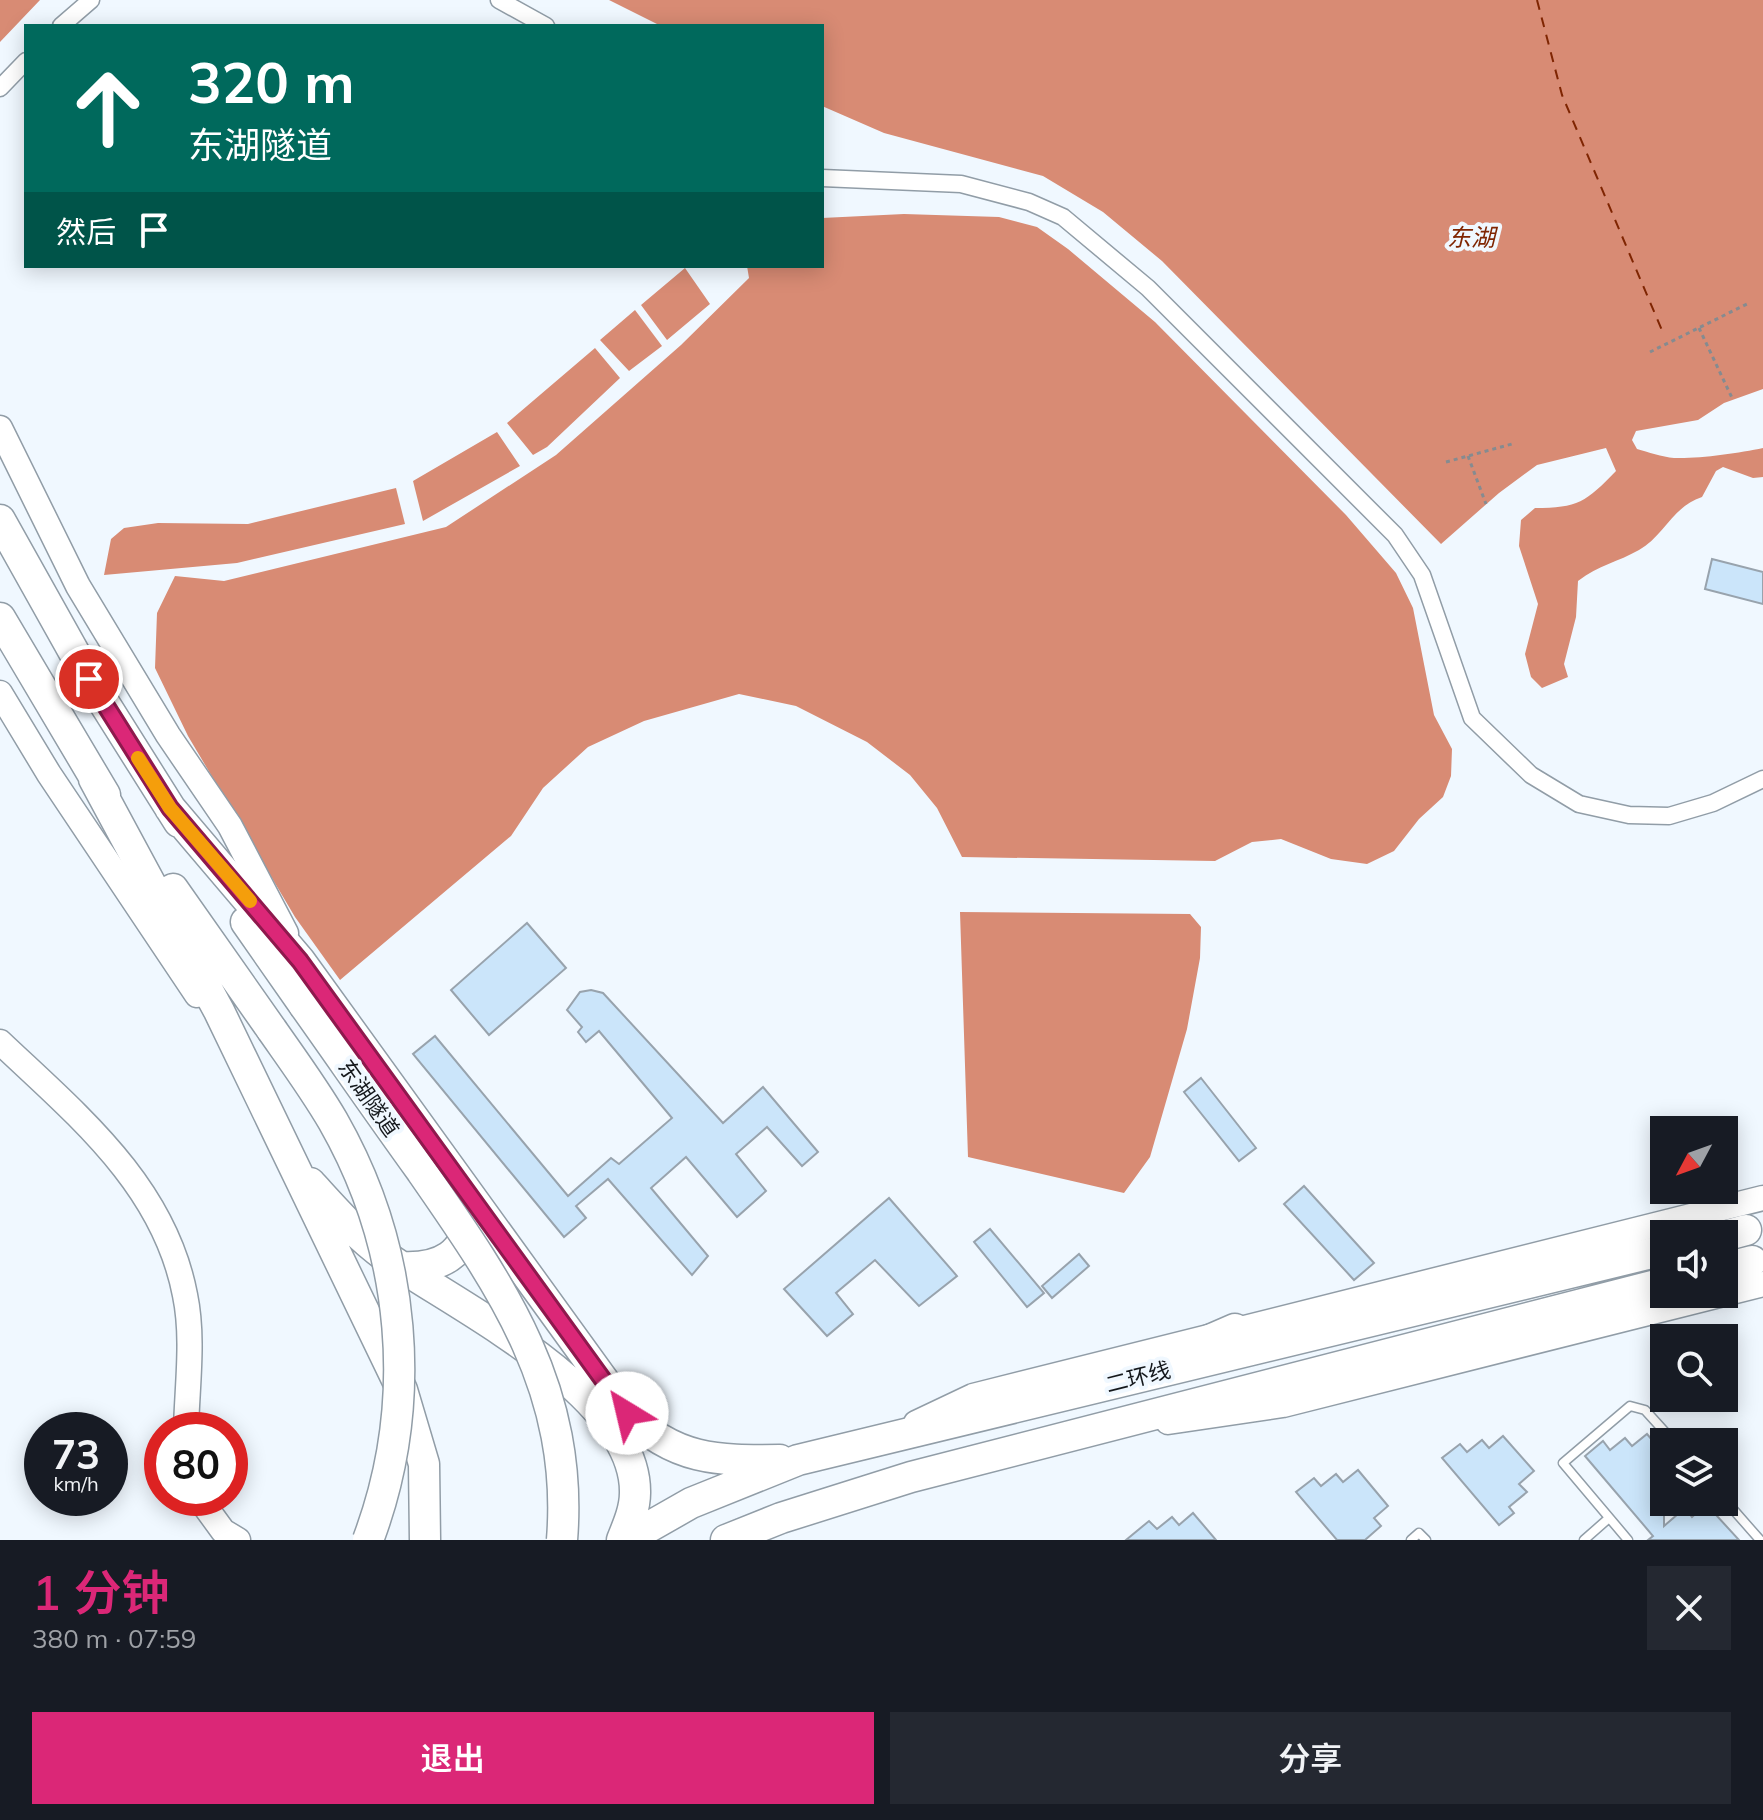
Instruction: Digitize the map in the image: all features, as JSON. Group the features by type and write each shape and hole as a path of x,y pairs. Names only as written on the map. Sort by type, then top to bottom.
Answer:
{"highway":[{"name":"东湖隧道","path":"0,520 89,679 170,808 446,1207 522,1327 542,1378 555,1430 562,1479 562,1540"},
{"name":"东湖隧道","path":"0,618 94,779 312,1088 350,1153 382,1237 400,1350 392,1459 368,1540"},
{"path":"94,779 219,1011 413,1417 427,1491 425,1540"},
{"path":"170,808 300,961 627,1413 647,1433 666,1445 706,1457 798,1460"},
{"path":"290,1161 359,1234 401,1267 524,1345 578,1392 601,1417 618,1439 633,1475 635,1494 624,1540"},
{"path":"401,1267 435,1265 458,1252 469,1224 465,1187"},
{"name":"二环线","path":"624,1540 691,1503 798,1460 1650,1253"},
{"name":"二环线","path":"726,1540 842,1497 1650,1287"},
{"path":"1097,1387 1235,1329"}],"main road":[{"path":"0,428 78,586 168,735 230,826 300,961"},
{"path":"0,693 255,1087"},
{"path":"0,1042 92,1129 153,1206 174,1252 186,1296 189,1334 187,1412"},
{"path":"890,1436 973,1396 1760,1200"},
{"path":"1067,1436 1283,1405 1746,1271"},
{"path":"212,1516 223,1531 238,1540"}],"street":[{"path":"63,24 91,0"},
{"path":"499,0 542,24"},
{"path":"0,88 24,63"},
{"path":"824,178 961,184 1029,202 1063,217 1148,288 1395,535 1422,575 1472,718 1531,775 1579,804 1629,815 1669,816 1713,803 1763,779"}],"lane":[{"path":"1628,1540 1563,1463 1630,1406 1645,1410 1661,1428"},
{"path":"1738,1515 1760,1540"},
{"path":"1584,1540 1609,1518"},
{"path":"1411,1540 1419,1533 1426,1540"}],"path":[{"path":"1650,352 1749,303"},
{"path":"1699,328 1733,400"},
{"path":"1446,462 1512,444"},
{"path":"1468,456 1486,504"}],"water":[{"path":"0,0 40,0 0,42"},
{"name":"东湖","path":"609,0 1763,0 1763,389 1724,403 1698,420 1636,431 1632,440 1637,449 1674,458 1763,448 1763,477 1753,478 1723,467 1716,471 1702,497 1683,507 1648,544 1578,581 1576,617 1564,664 1568,677 1542,688 1531,677 1525,654 1538,604 1519,546 1521,520 1535,508 1562,507 1580,501 1597,490 1616,471 1606,448 1537,465 1499,493 1441,544 1162,261 1103,212 1043,176 884,133 824,107 824,24 657,24"},
{"path":"904,214 999,217 1037,227 1155,322 1346,515 1396,573 1413,608 1434,715 1452,749 1451,776 1443,797 1419,819 1394,851 1367,864 1331,859 1281,839 1252,842 1215,861 962,857 937,808 910,775 867,742 796,706 739,694 644,721 588,747 543,788 511,836 340,980 295,917 188,736 155,668 157,613 175,576 224,581 446,527 556,455 681,345 749,278 747,268 824,268 824,218"},
{"path":"685,268 710,304 667,340 641,305"},
{"path":"635,310 662,346 629,371 600,340"},
{"path":"595,348 620,378 547,447 533,455 507,423"},
{"path":"497,432 520,466 423,521 413,481"},
{"path":"396,488 405,524 237,563 104,575 111,539 124,528 158,523 248,524"},
{"path":"960,912 1190,914 1201,927 1200,958 1187,1029 1150,1157 1124,1193 968,1157"}],"building":[{"path":"1712,559 1763,572 1763,604 1705,589"},
{"path":"527,923 566,968 489,1035 451,990"},
{"path":"591,990 603,993 723,1123 763,1087 818,1152 802,1166 767,1127 736,1154 766,1191 737,1217 686,1157 651,1188 708,1256 692,1275 608,1179 576,1206 586,1218 564,1237 413,1054 435,1036 568,1196 611,1158 619,1164 672,1118 599,1031 586,1042 578,1032 582,1027 567,1010 580,992"},
{"path":"1201,1078 1256,1148 1239,1161 1184,1092"},
{"path":"1304,1186 1374,1263 1354,1280 1284,1204"},
{"path":"889,1198 957,1276 919,1306 875,1260 836,1293 853,1314 827,1336 784,1289"},
{"path":"990,1229 1044,1293 1027,1307 974,1242"},
{"path":"1079,1254 1089,1266 1052,1298 1042,1286"},
{"path":"1647,1434 1650,1438 1650,1516 1664,1516 1664,1526 1676,1516 1717,1516 1739,1540 1648,1540 1653,1536 1585,1456 1603,1441 1610,1450 1625,1438 1632,1446"},
{"path":"1503,1436 1534,1471 1519,1484 1527,1492 1509,1507 1514,1513 1499,1525 1442,1458 1460,1444 1467,1452 1482,1440 1489,1448"},
{"path":"1358,1470 1388,1506 1374,1518 1381,1526 1365,1540 1337,1540 1296,1492 1314,1478 1321,1486 1336,1474 1343,1482"},
{"path":"1193,1513 1216,1540 1126,1540 1149,1521 1157,1529 1172,1517 1179,1525"}],"ferry route":[{"path":"1537,0 1562,95 1664,335"}],"slow traffic":[{"path":"138,758 170,808 250,901"}],"route":[{"path":"89,679 170,808 300,961 627,1413"}]}
